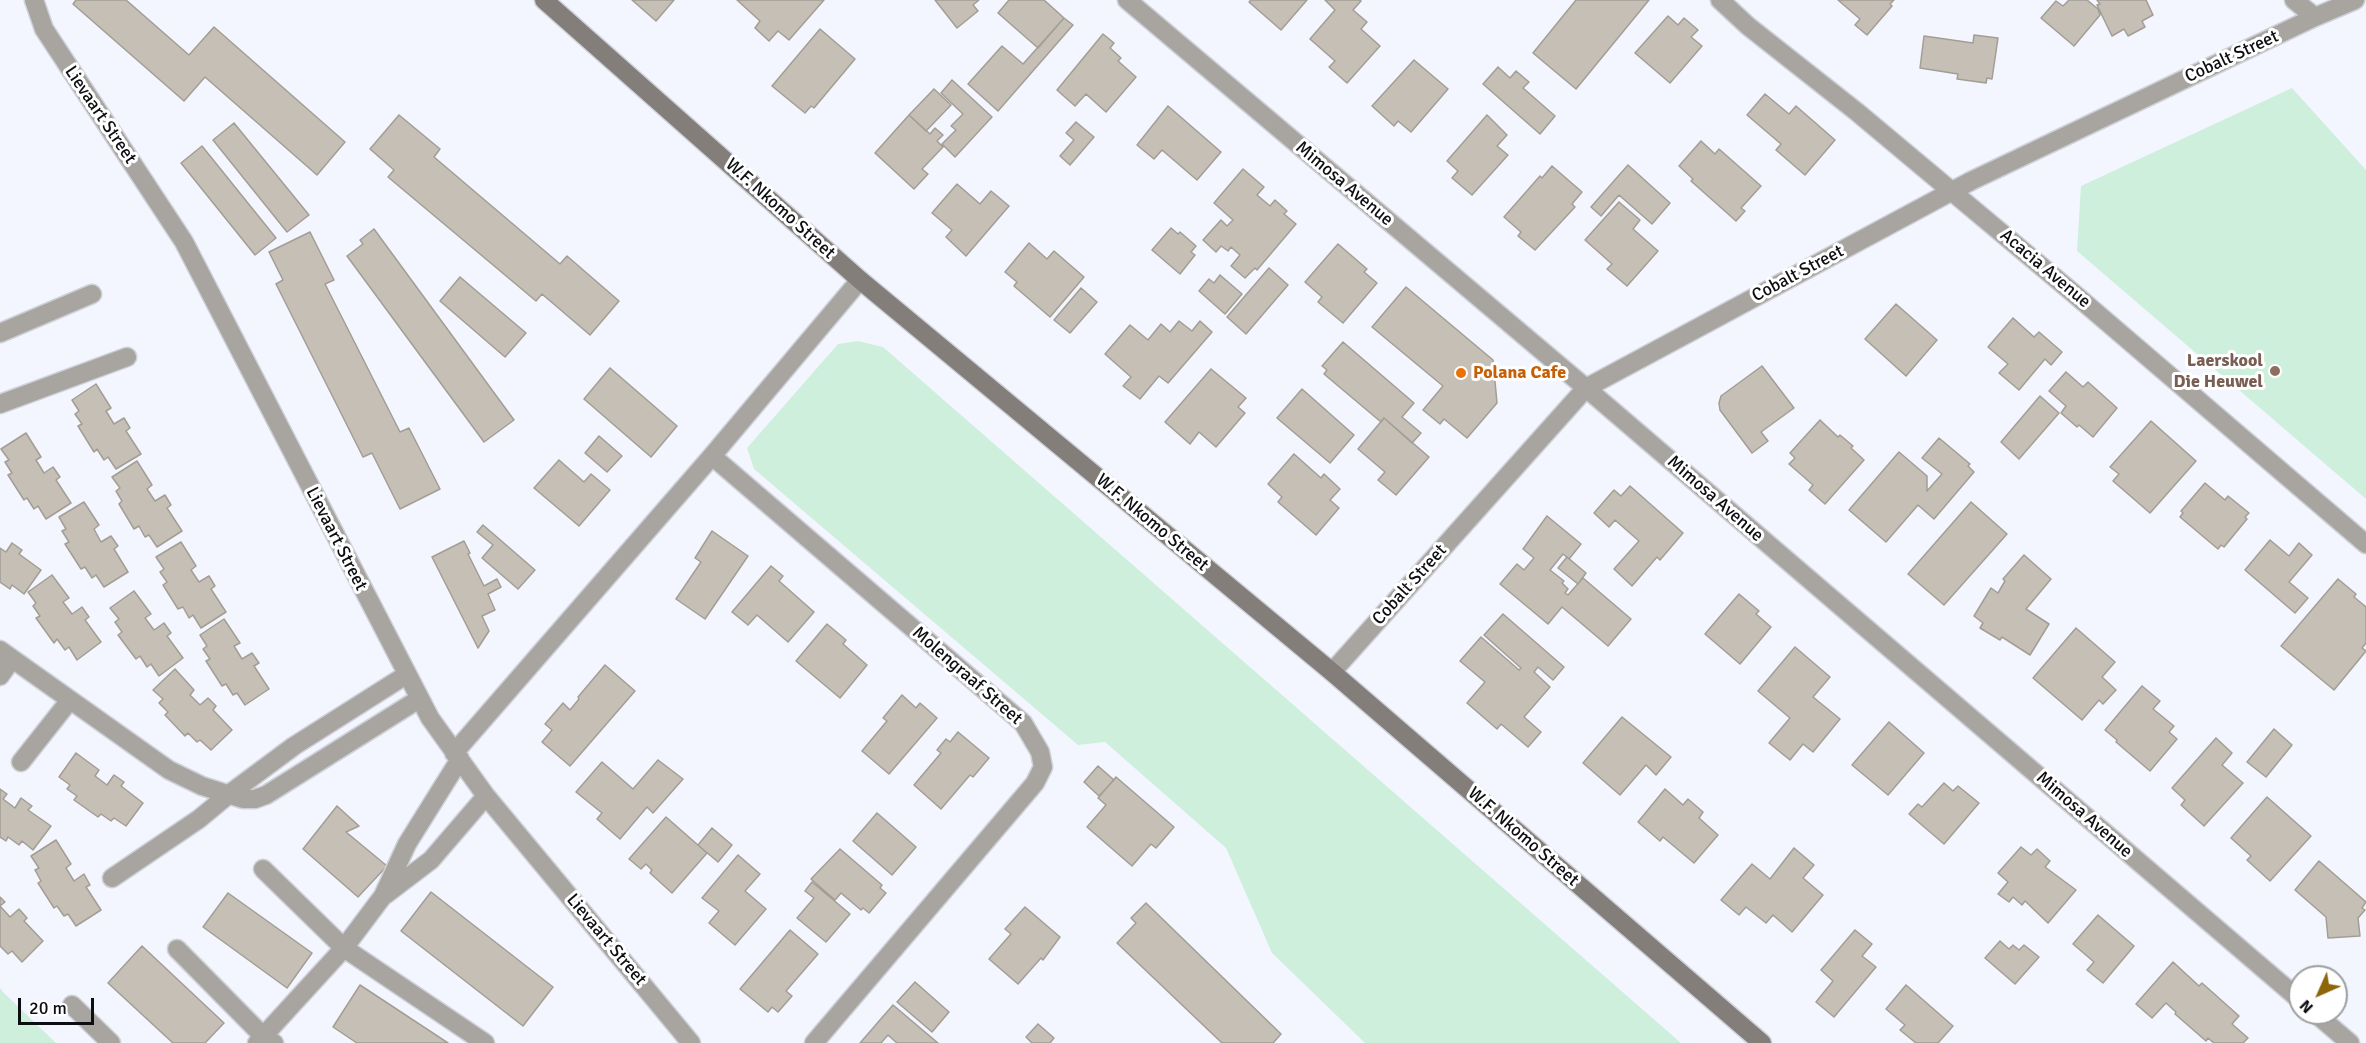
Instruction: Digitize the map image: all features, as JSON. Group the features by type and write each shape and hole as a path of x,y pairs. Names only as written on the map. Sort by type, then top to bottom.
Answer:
{"main road":[{"name":"W.F. Nkomo Street","path":"543,0 860,280 1332,672 1762,1043"}],"street":[{"name":"Lievaart Street","path":"34,0 44,29 184,242 419,699 486,796 691,1043"},
{"name":"Mimosa Avenue","path":"1126,0 1586,388 2288,990"},
{"name":"Acacia Avenue","path":"1720,0 1748,26 1952,191 2366,544"},
{"path":"2294,0 2314,17"},
{"name":"Cobalt Street","path":"1332,672 1586,388 1952,191 2314,17 2355,0"},
{"path":"177,949 265,1041 344,948 383,896 407,844 457,756 860,280"},
{"path":"0,333 92,294"},
{"path":"0,404 127,357"},
{"name":"Molengraaf Street","path":"712,456 1014,715 1031,736 1040,752 1043,767 1035,783 814,1043"},
{"path":"0,676 6,655 169,770 243,799 266,795 419,699"},
{"path":"112,878 199,819 294,746 406,675"},
{"path":"21,762 70,700"},
{"path":"383,896 431,860 486,796"},
{"path":"263,869 344,948 485,1043"},
{"path":"72,1005 111,1043"},
{"path":"2329,1025 2350,1043"}],"green space":[{"name":"Laerskool Die Heuwel","path":"2292,88 2366,170 2366,499 2077,251 2081,186"},
{"path":"858,341 883,347 1681,1043 1365,1043 1272,953 1226,848 1105,742 1078,745 754,469 747,448 838,344"},
{"path":"0,988 4,993 56,1043 0,1043"}],"building":[{"path":"76,0 126,0 189,55 214,27 345,142 317,175 205,77 184,101 73,4"},
{"path":"632,0 674,0 656,21"},
{"path":"737,0 824,0 789,40 778,31 769,41 755,28 760,21"},
{"path":"935,0 979,0 973,5 978,11 957,28"},
{"path":"1009,0 1044,0 1064,18 1038,48 998,13"},
{"path":"1251,0 1307,0 1281,30 1249,2"},
{"path":"1325,0 1361,1 1353,10 1367,22 1361,29 1380,46 1347,83 1329,67 1335,61 1310,39 1335,10"},
{"path":"1576,0 1649,0 1576,89 1533,53"},
{"path":"1838,0 1894,0 1890,4 1892,6 1867,35 1855,25 1860,19"},
{"path":"2069,0 2087,0 2098,9 2100,15 2074,46 2041,18 2056,1 2063,6"},
{"path":"2097,0 2146,0 2153,15 2142,21 2145,27 2128,36 2124,29 2112,36 2097,5 2100,4"},
{"path":"1668,16 1678,25 1684,18 1698,30 1691,37 1702,46 1670,83 1635,53"},
{"path":"1064,18 1073,25 998,111 968,84 1002,46 1023,64"},
{"path":"820,29 855,59 814,108 811,106 805,113 772,86"},
{"path":"1103,34 1114,43 1110,48 1121,58 1118,61 1136,77 1106,112 1086,94 1075,106 1057,90"},
{"path":"1974,35 1998,38 1992,79 1987,78 1986,83 1957,79 1958,74 1920,68 1924,36 1973,43"},
{"path":"1414,60 1448,89 1411,132 1398,121 1394,126 1372,106"},
{"path":"1498,67 1510,78 1516,71 1529,82 1523,88 1555,116 1540,134 1483,84"},
{"path":"952,80 992,117 955,157 942,144 956,130 951,126 963,114 941,93"},
{"path":"934,89 951,105 926,131 909,115"},
{"path":"1765,94 1789,114 1796,106 1835,140 1805,175 1776,150 1781,144 1747,115"},
{"path":"1168,106 1221,152 1197,180 1162,150 1154,159 1137,145"},
{"path":"399,115 440,149 434,157 560,264 567,256 619,301 590,335 542,294 536,301 388,177 394,170 370,149"},
{"path":"909,115 930,134 935,128 943,135 937,141 943,147 922,169 928,174 914,189 875,153"},
{"path":"1487,115 1507,135 1497,146 1508,155 1472,195 1452,178 1458,171 1447,161"},
{"path":"1076,122 1094,137 1070,165 1060,156 1074,140 1066,133"},
{"path":"234,123 309,215 287,232 213,140"},
{"path":"1701,141 1715,154 1719,149 1761,186 1741,208 1745,211 1736,221 1691,181 1693,179 1679,166"},
{"path":"202,146 276,238 255,255 181,163"},
{"path":"1628,165 1670,203 1652,224 1619,195 1601,216 1591,207"},
{"path":"1552,166 1582,192 1572,204 1575,207 1535,250 1518,236 1521,232 1504,217 1540,176 1542,178"},
{"path":"1243,169 1264,187 1257,195 1270,206 1275,200 1287,211 1284,214 1296,224 1257,270 1255,268 1245,278 1231,266 1240,255 1231,247 1228,251 1221,246 1216,252 1203,240 1221,220 1227,226 1233,220 1214,203"},
{"path":"957,184 980,204 991,191 1009,206 966,256 946,237 952,230 932,213"},
{"path":"1619,202 1640,220 1633,229 1658,251 1627,286 1607,269 1612,264 1585,240"},
{"path":"1171,228 1178,234 1180,232 1196,246 1191,252 1195,255 1180,274 1152,250"},
{"path":"374,229 514,420 484,442 347,256 363,244 360,240"},
{"path":"310,232 334,280 325,284 400,432 409,428 440,489 400,509 372,453 363,457 276,284 283,280 269,252"},
{"path":"1029,243 1047,259 1054,251 1084,277 1050,317 1014,286 1017,282 1005,272"},
{"path":"1338,244 1367,269 1364,272 1377,283 1343,323 1318,302 1322,297 1305,282"},
{"path":"1269,268 1288,285 1246,334 1227,317"},
{"path":"1220,275 1242,294 1225,314 1199,291 1209,279 1214,283"},
{"path":"460,277 526,333 505,357 440,301"},
{"name":"Polana Cafe","path":"1406,287 1493,360 1497,403 1467,438 1444,419 1440,424 1423,410 1443,386 1372,327"},
{"path":"1081,288 1097,302 1070,333 1054,320"},
{"path":"1896,304 1937,340 1906,376 1865,339"},
{"path":"2013,318 2034,337 2039,332 2062,352 2051,365 2045,359 2019,390 1999,373 2008,364 1988,347"},
{"path":"1179,321 1192,331 1200,321 1212,332 1168,383 1159,376 1140,399 1123,386 1131,377 1105,354 1130,325 1148,340 1161,324 1170,332"},
{"path":"1343,342 1414,403 1402,417 1421,433 1412,443 1384,418 1381,422 1324,374 1327,370 1322,366"},
{"path":"1762,366 1794,408 1761,432 1768,441 1752,453 1720,410 1719,403 1721,396"},
{"path":"610,368 677,426 651,457 584,399"},
{"path":"1211,369 1246,398 1238,407 1245,413 1216,447 1199,432 1190,444 1165,422"},
{"path":"2066,372 2083,387 2088,382 2117,408 2093,437 2061,413 2066,406 2049,391"},
{"path":"96,384 111,408 106,411 114,424 124,418 130,428 126,431 141,454 116,469 108,457 104,460 97,449 94,452 78,426 82,424 75,414 79,411 72,400"},
{"path":"1302,389 1354,435 1330,463 1277,418"},
{"path":"2040,396 2059,413 2019,459 2001,442"},
{"path":"1384,418 1429,457 1396,495 1378,480 1385,472 1358,449"},
{"path":"1820,420 1838,437 1840,435 1853,446 1851,448 1864,460 1825,504 1809,490 1813,485 1789,464 1795,458 1790,453"},
{"path":"2151,421 2196,461 2150,513 2113,481 2119,474 2110,467"},
{"path":"26,433 41,457 36,460 44,473 53,467 60,477 56,480 71,503 46,519 38,506 34,509 27,498 24,500 8,475 12,473 5,462 9,460 1,449"},
{"path":"599,436 622,456 607,472 585,453"},
{"path":"1939,438 1970,464 1968,466 1974,472 1934,519 1918,505 1886,542 1849,510 1899,452 1927,476 1927,491 1942,474 1922,458"},
{"path":"1294,454 1321,478 1324,474 1340,489 1330,500 1339,508 1316,535 1278,502 1282,497 1268,484"},
{"path":"559,460 584,482 591,474 610,490 579,526 534,488"},
{"path":"137,461 152,485 147,489 155,501 165,495 171,505 167,508 182,531 157,547 149,535 145,537 139,526 134,529 119,504 122,501 116,491 120,488 112,477"},
{"path":"2205,483 2225,500 2228,496 2249,513 2245,517 2247,519 2224,547 2221,545 2218,549 2180,517 2183,513 2181,511"},
{"path":"1630,486 1683,533 1660,560 1657,557 1632,586 1614,569 1639,541 1615,520 1609,527 1594,513 1614,490 1621,496"},
{"path":"84,502 99,525 94,529 101,542 111,536 118,546 114,549 128,572 104,587 96,575 92,578 85,567 81,569 65,544 69,542 62,531 66,529 59,517"},
{"path":"1971,502 2007,534 1944,605 1908,574"},
{"path":"1547,516 1581,544 1569,559 1563,554 1550,570 1564,581 1562,583 1568,589 1565,593 1568,595 1583,578 1631,619 1608,646 1562,607 1548,624 1500,584 1517,564 1524,570 1534,558 1523,549"},
{"path":"483,525 535,570 518,589 482,558 493,545 477,532"},
{"path":"712,531 748,556 705,619 676,599 701,562 695,558"},
{"path":"2270,540 2289,556 2299,543 2312,555 2289,582 2308,598 2295,613 2245,570"},
{"path":"464,541 484,586 497,579 501,587 488,594 495,610 482,616 489,631 478,648 432,557"},
{"path":"181,542 196,566 191,570 199,582 209,576 215,586 211,589 226,612 201,628 193,615 189,618 183,607 178,609 163,585 167,582 160,572 164,569 156,557"},
{"path":"12,543 22,550 19,554 41,570 24,594 12,585 10,589 0,582 0,548 6,552"},
{"path":"2024,555 2051,579 2026,609 2049,624 2030,655 2002,637 2000,640 1980,628 1983,623 1974,616 1991,588 1998,593 2005,581 2003,579"},
{"path":"1567,557 1586,573 1578,584 1558,568"},
{"path":"771,566 783,576 779,581 814,612 788,642 757,615 748,625 732,612"},
{"path":"52,575 69,598 63,602 72,614 82,607 89,617 85,620 101,642 77,660 69,647 65,650 57,639 54,643 36,618 40,616 33,606 36,603 28,592"},
{"path":"2338,579 2356,594 2354,597 2366,607 2366,643 2362,648 2366,651 2334,690 2281,646"},
{"path":"134,591 151,614 145,618 154,630 164,623 171,633 167,636 183,658 159,676 151,664 147,667 140,656 136,659 118,635 122,632 115,622 119,619 110,608"},
{"path":"1739,594 1759,611 1756,614 1771,627 1740,664 1705,634"},
{"path":"1503,614 1564,667 1553,680 1538,667 1534,672 1550,687 1524,717 1541,732 1528,747 1501,724 1497,729 1467,703 1485,682 1460,661 1481,637 1519,670 1521,668 1484,635"},
{"path":"224,619 240,643 234,646 242,659 252,653 259,663 254,666 269,689 245,705 237,693 233,695 226,684 222,686 206,661 210,659 203,649 207,646 200,635"},
{"path":"827,624 846,640 843,644 867,665 840,698 796,661"},
{"path":"2076,628 2115,662 2102,677 2116,690 2103,704 2099,700 2082,720 2033,678"},
{"path":"1795,647 1830,677 1813,697 1840,719 1813,752 1803,744 1790,760 1769,743 1790,718 1758,691"},
{"path":"605,665 635,691 570,766 542,742 552,730 545,724 563,703 570,710"},
{"path":"175,669 194,690 190,695 200,705 208,698 216,706 213,710 232,730 211,750 200,740 197,742 188,733 185,736 165,715 168,712 159,703 163,699 153,690"},
{"path":"2142,686 2160,701 2153,709 2174,726 2169,732 2177,739 2150,771 2105,730"},
{"path":"902,695 916,708 920,703 937,718 889,774 862,751 887,721 883,718"},
{"path":"1622,717 1671,757 1656,775 1646,765 1620,795 1583,763"},
{"path":"1889,722 1924,753 1888,795 1852,765"},
{"path":"2274,729 2292,745 2266,777 2247,762"},
{"path":"958,732 989,758 973,777 970,775 941,809 914,785 941,753 937,750 946,739 950,742"},
{"path":"2216,738 2232,753 2222,765 2243,783 2204,826 2181,805 2185,800 2172,788"},
{"path":"76,753 99,770 95,776 107,785 114,775 124,782 121,786 143,803 126,826 114,818 111,821 101,814 98,817 74,800 77,796 67,789 70,785 59,777"},
{"path":"658,760 683,779 653,813 647,807 620,839 597,819 602,813 576,792 602,762 633,789"},
{"path":"1098,766 1114,780 1099,796 1084,782"},
{"path":"1116,777 1174,827 1156,848 1151,844 1132,866 1087,827 1106,805 1098,798"},
{"path":"1944,783 1953,791 1958,786 1979,803 1944,844 1909,814 1918,804 1922,807"},
{"path":"0,789 7,794 3,799 15,808 21,798 32,806 28,810 51,826 33,850 22,841 19,845 8,837 6,841 0,837"},
{"path":"1665,789 1683,805 1688,799 1703,812 1699,818 1718,835 1694,863 1663,837 1660,841 1638,822"},
{"path":"2267,797 2311,836 2270,881 2247,860 2251,856 2231,838"},
{"path":"337,806 359,826 346,832 387,866 358,897 303,849"},
{"path":"877,813 916,847 892,875 853,841"},
{"path":"666,817 707,853 672,893 650,873 652,870 646,864 641,869 629,859"},
{"path":"712,828 732,845 718,862 698,845"},
{"path":"56,840 71,864 66,868 74,881 84,874 90,885 86,887 101,910 76,926 68,914 64,916 57,906 54,908 38,883 41,881 35,870 39,868 31,856"},
{"path":"2021,847 2031,855 2037,849 2050,861 2045,867 2076,890 2048,923 2025,901 2022,905 2013,897 2009,902 1998,894 2008,882 1998,873"},
{"path":"1794,848 1814,865 1803,878 1823,895 1792,932 1773,915 1766,923 1746,907 1739,915 1721,900 1752,864 1770,879"},
{"path":"840,849 882,885 880,888 886,893 869,913 863,908 861,910 841,893 835,900 811,879"},
{"path":"738,855 760,874 745,891 766,909 735,945 709,923 719,911 702,898"},
{"path":"2319,861 2366,902 2362,908 2365,910 2358,918 2360,936 2328,938 2326,917 2295,890"},
{"path":"812,882 850,914 826,942 797,918 814,898 805,891"},
{"path":"431,892 553,987 523,1026 401,931"},
{"path":"228,893 312,953 287,988 203,927"},
{"path":"1146,903 1281,1034 1273,1043 1222,1043 1117,943 1136,923 1131,918"},
{"path":"0,906 10,917 19,909 27,918 24,921 43,941 22,962 12,951 8,954 0,946"},
{"path":"1025,907 1060,937 1043,960 1041,958 1018,984 989,959 1011,934 1005,929"},
{"path":"2098,915 2134,946 2103,983 2087,970 2094,962 2073,944"},
{"path":"790,930 818,954 786,991 792,996 778,1012 772,1007 768,1012 740,989"},
{"path":"1855,930 1872,944 1862,956 1876,967 1834,1017 1816,1002 1833,981 1821,970"},
{"path":"2000,941 2009,949 2013,945 2019,950 2024,945 2039,957 2015,984 1985,958"},
{"path":"142,946 224,1023 205,1043 173,1043 108,983"},
{"path":"2173,962 2199,986 2202,983 2239,1016 2232,1024 2248,1038 2243,1043 2214,1043 2208,1038 2206,1041 2166,1003 2152,1018 2136,1004"},
{"path":"915,982 949,1012 932,1032 897,1002"},
{"path":"360,985 448,1043 357,1043 333,1027"},
{"path":"1906,985 1953,1026 1938,1043 1916,1043 1900,1030 1905,1025 1886,1009"},
{"path":"893,1005 938,1043 897,1043 888,1035 881,1043 860,1043"},
{"path":"1038,1024 1054,1038 1050,1043 1032,1043 1026,1037"}],"place":[{"name":"Laerskool Die Heuwel","path":"2275,371"},
{"name":"Polana Cafe","path":"1461,373"}]}
